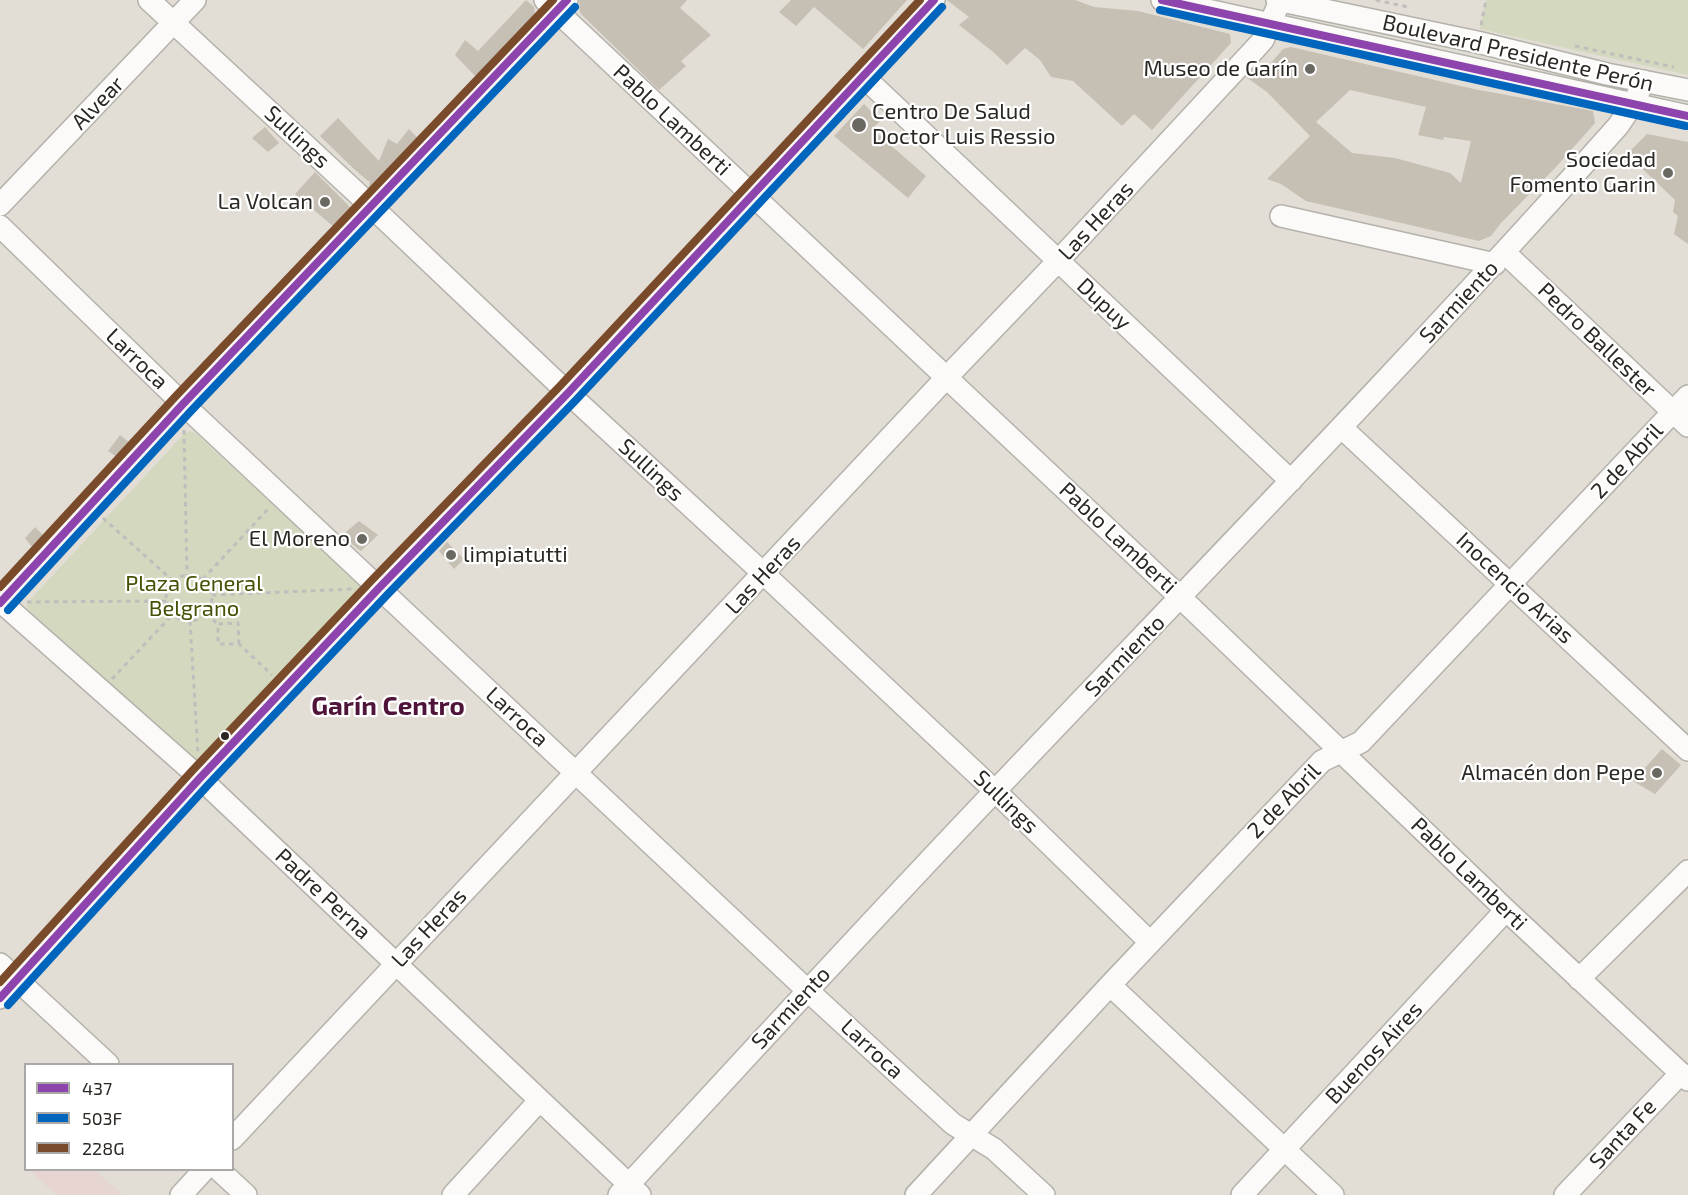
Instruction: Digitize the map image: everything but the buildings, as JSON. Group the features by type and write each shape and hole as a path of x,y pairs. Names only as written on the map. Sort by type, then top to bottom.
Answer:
{"street":[{"name":"Sullings","path":"149,0 995,791 1150,942"},
{"name":"Alvear","path":"0,205 195,0"},
{"path":"0,998 200,778 379,588 568,393 934,0"},
{"name":"Boulevard Presidente Perón","path":"1162,0 1688,116"},
{"name":"Boulevard Presidente Perón","path":"1278,0 1308,3 1607,74 1688,90"},
{"name":"Las Heras","path":"234,1137 946,378 1059,261 1263,40 1271,24 1278,0"},
{"path":"0,602 183,404 372,207 556,4"},
{"name":"Pablo Lamberti","path":"556,4 751,195 1181,598 1508,912 1684,1077"},
{"name":"Dupuy","path":"864,77 1291,482"},
{"name":"Sarmiento","path":"629,1192 807,990 1291,482 1500,258 1618,126 1633,104 1644,81"},
{"path":"1281,216 1500,258"},
{"name":"Larroca","path":"0,226 183,404 807,990 953,1124 994,1149 1044,1195"},
{"name":"Pedro Ballester","path":"1500,258 1680,419"},
{"name":"2 de Abril","path":"916,1195 1150,942 1322,761 1361,742 1511,585 1680,419 1688,396"},
{"name":"Inocencio Arias","path":"1342,428 1688,750"},
{"name":"Padre Perna","path":"0,602 200,778 396,963 629,1192"},
{"path":"1580,979 1688,871"},
{"name":"Buenos Aires","path":"1242,1195 1508,912"},
{"path":"0,963 106,1063"},
{"path":"1110,985 1333,1195"},
{"name":"Santa Fe","path":"1565,1195 1684,1077"},
{"path":"453,1195 538,1101"},
{"path":"181,1195 203,1171"},
{"path":"220,1171 246,1195"}],"path":[{"path":"1480,29 1486,0"},
{"path":"183,404 187,575"},
{"path":"202,579 281,495"},
{"path":"89,506 173,581"},
{"path":"187,575 202,579 208,585 212,596 210,608 200,619 190,621 179,619 173,614 166,601 166,594 173,581 187,575"},
{"path":"212,596 379,588"},
{"path":"0,602 166,601"},
{"path":"101,690 173,614"},
{"path":"206,614 218,624 238,623 238,644"},
{"path":"190,621 200,778"},
{"path":"218,624 218,644 238,644 286,687"}],"shaded area":[{"path":"31,1171 95,1171 123,1195 56,1195"}],"green space":[{"path":"1486,0 1688,0 1688,75 1480,29"},
{"name":"Plaza General Belgrano","path":"190,431 195,433 359,583 361,588 359,593 201,762 194,760 27,606 29,601 184,434"}],"transit line":[{"name":"228G","path":"0,587 175,397 553,0"},
{"name":"437","path":"0,603 183,404 567,0"},
{"name":"228G","path":"0,982 192,771 371,581 560,386 920,0"},
{"name":"437","path":"0,998 200,778 379,588 568,393 934,0"},
{"name":"437","path":"1162,0 1688,116"},
{"name":"503F","path":"8,610 191,411 575,7"},
{"name":"503F","path":"8,1005 208,785 387,595 576,400 942,7"},
{"name":"503F","path":"1160,10 1686,126"}],"place":[{"name":"Museo de Garín","path":"1310,69"},
{"name":"Centro De Salud Doctor Luis Ressio","path":"859,125"},
{"name":"Sociedad Fomento Garin","path":"1668,173"},
{"name":"La Volcan","path":"325,202"},
{"name":"El Moreno","path":"362,539"},
{"name":"limpiatutti","path":"451,555"},
{"name":"Almacén don Pepe","path":"1657,773"}],"district":[{"name":"Garín Centro","path":"388,706"}]}
